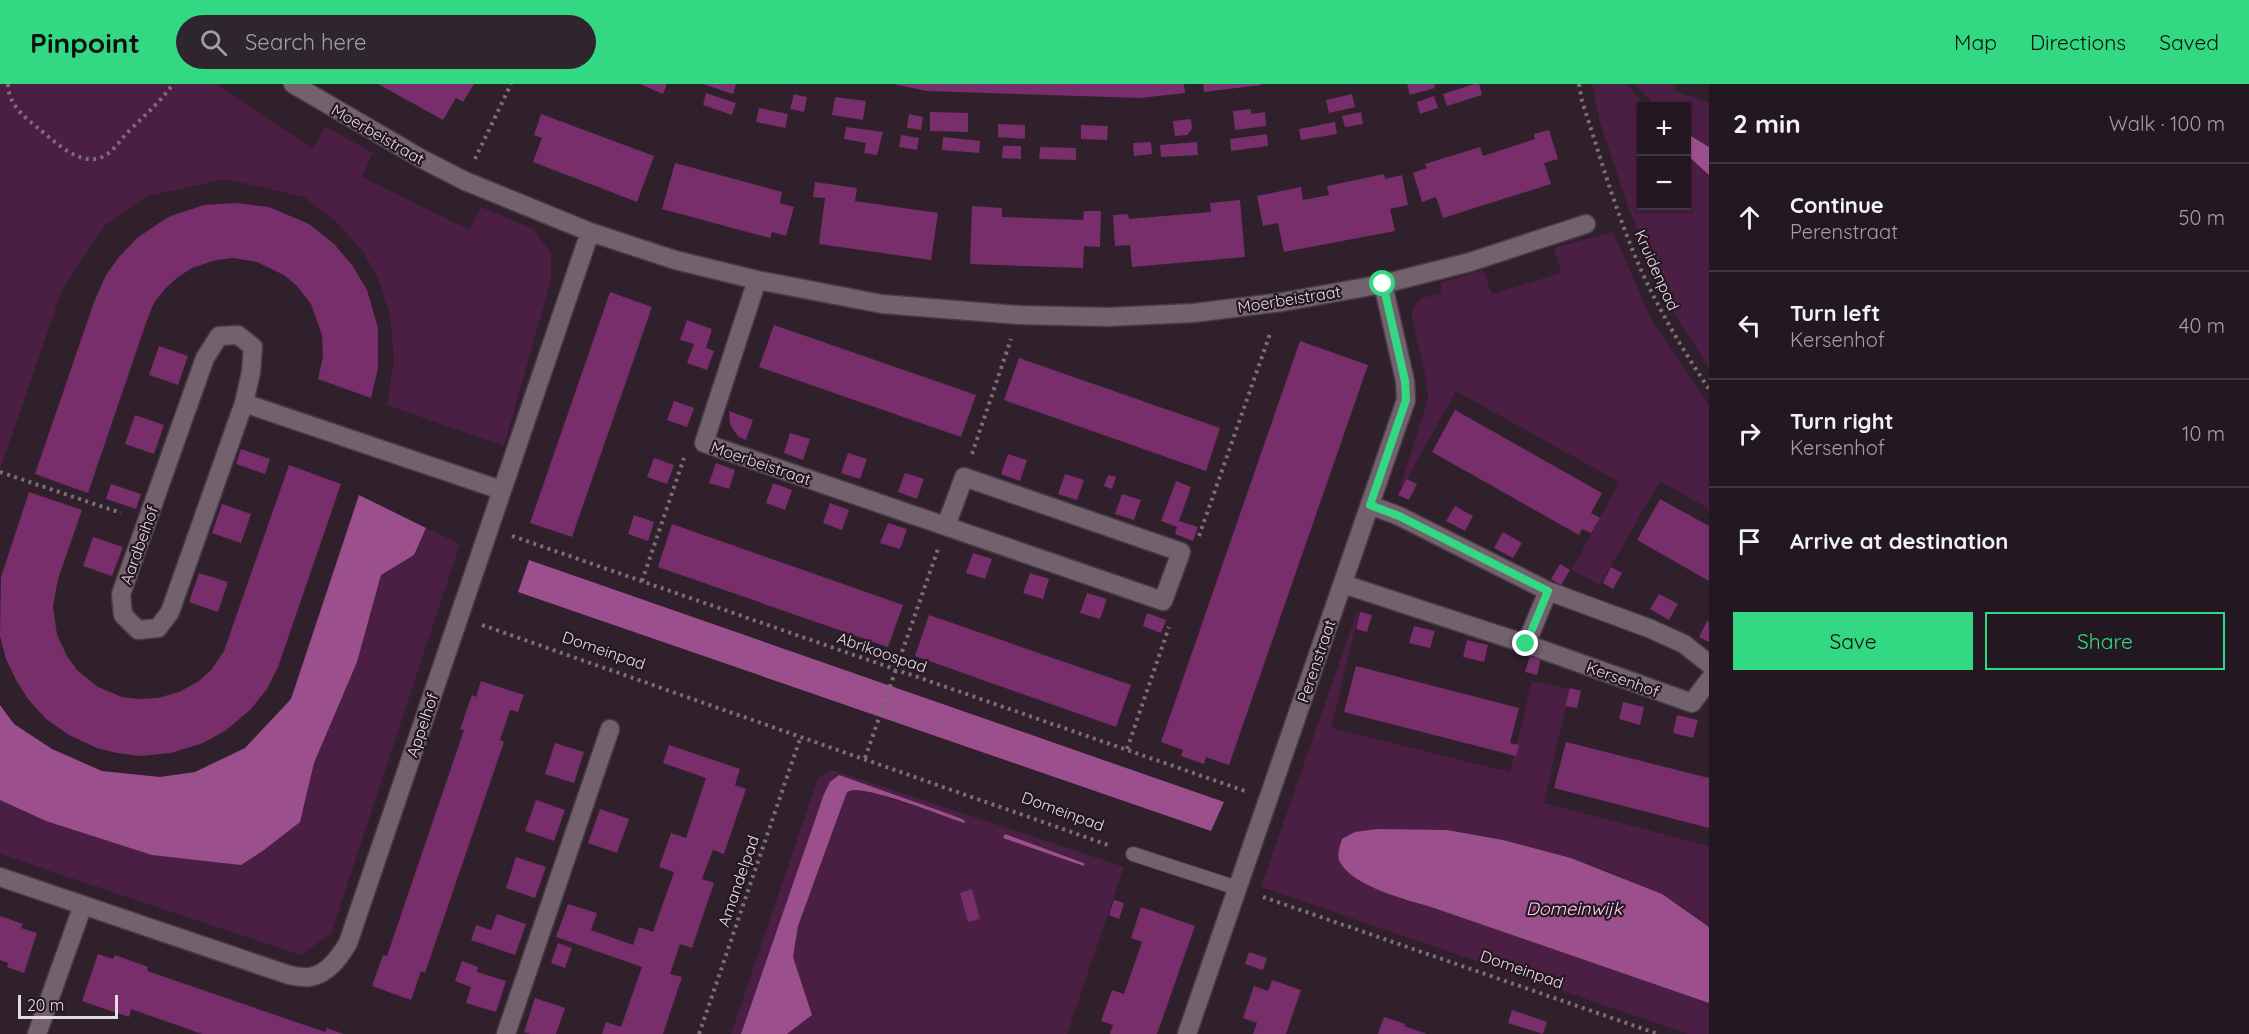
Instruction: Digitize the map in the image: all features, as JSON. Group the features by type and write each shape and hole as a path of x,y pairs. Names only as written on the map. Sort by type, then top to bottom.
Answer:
{"street":[{"name":"Moerbeistraat","path":"293,84 413,154 465,181 591,232 675,260 757,280 882,304 1019,315 1107,317 1194,313 1282,302 1383,284 1470,262 1586,224"},
{"name":"Appelhof","path":"0,877 289,975 309,977 327,970 339,958 348,943 591,232"},
{"name":"Moerbeistraat","path":"757,280 704,443 1163,601"},
{"name":"Perenstraat","path":"1186,1034 1406,400 1405,381 1383,284"},
{"name":"Aardbeihof","path":"238,335 253,347 252,372 244,403 170,612 158,628 138,630 123,615 121,594 205,358 219,336 238,335"},
{"path":"244,403 501,490"},
{"path":"946,526 964,477 1181,552 1163,601"},
{"path":"1370,505 1399,516 1548,591 1651,629 1684,644 1709,664"},
{"name":"Kersenhof","path":"1343,584 1526,644 1692,703 1709,680"},
{"path":"1526,644 1548,591"},
{"path":"506,1034 610,729"},
{"path":"38,1034 83,905"}],"lane":[{"path":"1133,854 1237,888"}],"path":[{"path":"8,84 8,91 14,104 24,117 72,154 95,159 109,153 159,104 173,84"},
{"path":"465,181 511,84"},
{"name":"Kruidenpad","path":"1579,84 1582,101 1619,213 1650,289 1686,356 1709,389"},
{"path":"1181,552 1196,545 1282,302"},
{"path":"964,477 1019,315"},
{"path":"642,581 684,457 704,443"},
{"path":"0,472 147,522"},
{"path":"865,758 946,526"},
{"name":"Abrikoospad","path":"489,528 1127,748 1268,799"},
{"path":"1127,748 1172,620 1163,601"},
{"name":"Domeinpad","path":"458,617 1133,854"},
{"name":"Amandelpad","path":"699,1034 801,736"},
{"name":"Domeinpad","path":"1237,888 1658,1034"}],"shaded area":[{"path":"0,84 216,84 312,148 326,127 373,153 362,177 470,230 481,207 533,229 551,253 551,280 504,446 387,405 394,360 390,315 379,280 362,250 335,221 304,197 225,179 148,196 105,225 62,290 0,470"},
{"path":"1592,84 1627,84 1641,102 1637,102 1637,210 1691,210 1691,159 1709,175 1709,368 1667,302 1629,209 1599,119"},
{"path":"1635,84 1676,84 1674,91 1709,102 1709,147 1691,136 1691,102 1651,102"},
{"path":"1613,232 1652,321 1709,405 1709,509 1660,481 1600,585 1572,570 1619,482 1456,391 1403,486 1400,487 1428,400 1425,373 1411,315 1415,305 1422,298 1441,293 1441,283 1483,270 1492,294 1561,273 1554,248"},
{"path":"426,528 460,544 331,934 300,955 0,854 0,800 46,821 300,822 314,763 357,662 381,575 414,555"},
{"path":"1357,612 1359,613 1331,728 1510,772 1532,681 1570,689 1544,803 1709,846 1709,927 1662,894 1604,870 1571,858 1503,840 1447,830 1346,869 1367,883 1397,896 1709,1003 1709,1034 1688,1034 1261,887"},
{"path":"832,770 1124,867 1067,1034 787,1034 812,1015 793,957 798,926 847,792 851,789 869,791 965,823 949,814 838,775 824,794 741,1034 731,1034 818,778","holes":["1005,834 1084,862 1084,865 1003,838"]}],"water":[{"path":"1691,136 1709,147 1709,175 1691,159"},
{"path":"359,495 426,528 414,555 381,575 357,662 314,763 300,822 241,865 152,855 46,821 0,800 0,705 14,724 52,749 102,771 160,777 195,772 245,748 291,699"},
{"path":"529,560 1224,802 1211,831 518,592"},
{"path":"839,775 949,814 964,820 965,823 885,796 855,790 847,792 798,926 793,957 812,1015 787,1034 741,1034 824,794 830,782"},
{"name":"Domeinwijk","path":"1377,829 1447,830 1503,840 1571,858 1662,894 1709,927 1709,1003 1368,885 1346,871 1338,856 1342,839 1355,832"},
{"path":"1005,834 1084,863 1084,866 1003,838"}],"building":[{"path":"378,84 474,84 463,102 456,98 443,120"},
{"path":"640,84 667,84 663,94"},
{"path":"703,84 736,84 733,94"},
{"path":"893,84 1184,84 1185,93 1140,98 927,91"},
{"path":"1203,84 1261,84 1261,85 1204,92"},
{"path":"1407,84 1434,84 1435,88 1410,95"},
{"path":"1479,84 1482,95 1447,106 1443,94"},
{"path":"706,93 736,103 732,115 703,105"},
{"path":"794,94 807,97 804,112 790,109"},
{"path":"1352,94 1355,107 1329,113 1326,100"},
{"path":"1434,96 1438,108 1420,114 1417,102"},
{"path":"835,97 866,101 863,120 832,115"},
{"path":"759,108 788,114 785,128 756,122"},
{"path":"1251,109 1251,114 1265,112 1266,126 1235,130 1233,111"},
{"path":"930,112 968,113 968,132 930,131"},
{"path":"1361,112 1363,124 1345,127 1342,116"},
{"path":"541,114 654,156 637,202 533,162 542,138 534,135"},
{"path":"909,114 923,117 921,130 907,128"},
{"path":"1191,119 1192,129 1187,135 1175,136 1173,121"},
{"path":"1335,122 1337,134 1301,140 1299,129"},
{"path":"998,124 1025,125 1025,139 998,137"},
{"path":"1081,125 1108,126 1107,140 1081,139"},
{"path":"846,127 883,132 877,155 864,153 866,143 844,139"},
{"path":"1549,130 1558,159 1544,163 1551,184 1443,218 1436,197 1422,202 1413,173 1427,168 1425,164 1480,147 1483,156 1535,139 1534,134"},
{"path":"1267,134 1268,146 1231,151 1230,139"},
{"path":"901,135 919,138 917,150 899,147"},
{"path":"943,137 980,141 979,153 942,150"},
{"path":"1151,142 1152,154 1134,156 1133,143"},
{"path":"1197,142 1198,155 1161,157 1160,145"},
{"path":"1003,146 1021,146 1021,159 1002,158"},
{"path":"1040,147 1076,148 1076,160 1039,159"},
{"path":"675,163 782,192 780,203 794,207 786,236 772,232 770,238 662,209"},
{"path":"1384,174 1385,179 1402,175 1408,205 1390,209 1395,231 1284,252 1278,223 1263,226 1257,196 1301,187 1303,200 1329,195 1327,186"},
{"path":"815,182 857,188 855,201 938,213 931,260 819,244 825,198 813,197"},
{"path":"1240,200 1245,257 1132,267 1130,245 1115,246 1113,215 1128,214 1129,219 1211,212 1210,203"},
{"path":"237,203 269,207 309,224 334,244 352,265 367,290 378,328 378,368 371,398 318,379 323,357 322,335 311,304 297,286 284,275 257,262 233,258 216,260 192,268 178,277 154,303 88,493 35,474 94,302 106,275 119,257 137,238 168,217 204,205"},
{"path":"972,206 1002,208 1002,217 1083,220 1084,211 1101,211 1100,247 1084,246 1083,268 970,264"},
{"path":"610,292 652,307 572,537 530,523"},
{"path":"687,320 712,329 706,348 714,351 707,370 687,363 694,344 680,340"},
{"path":"774,325 976,395 961,437 759,367"},
{"path":"1300,341 1368,365 1229,765 1206,757 1204,764 1181,756 1183,750 1161,742"},
{"path":"159,346 188,356 178,385 149,375"},
{"path":"1019,358 1220,428 1206,471 1004,400"},
{"path":"674,401 694,408 687,427 667,420"},
{"path":"1455,410 1602,493 1591,513 1600,518 1591,533 1582,529 1579,535 1432,452"},
{"path":"729,411 753,420 746,440 734,431 730,424"},
{"path":"135,415 164,425 154,454 125,444"},
{"path":"790,433 810,439 803,460 784,453"},
{"path":"241,449 270,459 265,474 236,464"},
{"path":"848,453 867,459 860,479 841,473"},
{"path":"1008,454 1027,460 1020,481 1001,474"},
{"path":"654,458 674,465 667,484 647,477"},
{"path":"716,463 735,470 729,489 709,483"},
{"path":"289,465 341,484 278,667 267,689 250,710 225,731 203,743 171,753 141,756 97,748 69,735 46,719 28,699 16,680 6,659 0,636 1,577 29,492 82,510 58,579 53,606 57,635 67,656 77,670 98,687 122,697 158,698 179,692 199,681 212,669 224,651"},
{"path":"905,473 924,479 917,499 898,492"},
{"path":"1065,474 1084,480 1077,500 1058,494"},
{"path":"1108,475 1116,477 1112,489 1104,486"},
{"path":"1407,479 1417,484 1409,500 1398,495"},
{"path":"1176,481 1191,487 1179,521 1198,527 1193,541 1175,534 1177,527 1161,521"},
{"path":"773,483 792,490 785,510 766,503"},
{"path":"111,484 141,494 136,509 106,499"},
{"path":"1122,494 1141,500 1134,520 1115,514"},
{"path":"1660,499 1709,526 1709,581 1637,540"},
{"path":"830,503 849,510 842,530 823,523"},
{"path":"222,504 251,514 241,543 212,533"},
{"path":"1455,506 1473,516 1465,531 1446,521"},
{"path":"634,515 654,522 648,541 628,534"},
{"path":"888,523 907,529 900,549 880,543"},
{"path":"672,524 903,605 888,647 658,567"},
{"path":"1503,532 1522,543 1513,558 1494,548"},
{"path":"93,537 123,547 112,576 83,566"},
{"path":"973,553 992,559 985,579 966,573"},
{"path":"1560,564 1570,570 1561,585 1551,579"},
{"path":"1611,567 1622,573 1613,589 1603,583"},
{"path":"199,573 228,582 218,612 189,602"},
{"path":"1030,573 1049,579 1043,599 1023,593"},
{"path":"1087,593 1107,599 1100,619 1080,613"},
{"path":"1659,594 1678,604 1669,620 1650,609"},
{"path":"1360,612 1372,615 1367,632 1356,629"},
{"path":"1147,613 1166,620 1161,633 1143,626"},
{"path":"929,615 1131,685 1116,727 915,656"},
{"path":"1707,621 1709,622 1709,642 1699,637"},
{"path":"1414,626 1435,631 1430,648 1409,643"},
{"path":"1467,640 1488,645 1484,662 1463,657"},
{"path":"1530,655 1541,658 1537,675 1525,672"},
{"path":"1356,666 1519,708 1510,743 1519,745 1516,756 1344,712"},
{"path":"481,681 524,695 518,712 510,710 500,740 504,742 425,973 421,971 411,1000 372,986 383,955 387,956 464,730 460,729 472,695 476,697"},
{"path":"1570,688 1581,691 1577,708 1565,706"},
{"path":"1623,702 1644,707 1640,725 1619,719"},
{"path":"1677,715 1698,720 1693,738 1673,733"},
{"path":"1566,742 1709,778 1709,828 1554,788"},
{"path":"555,743 584,752 574,783 545,774"},
{"path":"669,745 740,769 735,785 746,789 724,854 713,850 702,879 714,883 692,948 680,944 670,974 682,977 663,1034 602,1034 606,1022 621,1027 642,967 556,937 568,904 597,913 591,930 633,945 639,927 653,932 674,872 659,867 671,833 686,838 706,778 663,763"},
{"path":"536,800 565,810 554,841 525,831"},
{"path":"600,809 629,819 617,853 588,843"},
{"path":"516,857 546,867 535,898 506,888"},
{"path":"972,889 980,919 968,922 960,893"},
{"path":"1114,900 1124,903 1119,919 1109,915"},
{"path":"1141,907 1195,926 1157,1034 1110,1034 1113,1025 1101,1021 1112,990 1124,994 1142,942 1131,938"},
{"path":"497,914 526,924 515,955 471,940 476,925 491,930"},
{"path":"0,916 23,924 21,928 37,933 24,973 7,967 8,963 0,960"},
{"path":"558,943 572,948 565,968 551,963"},
{"path":"1249,952 1267,958 1263,970 1245,964"},
{"path":"98,954 113,959 115,955 148,967 147,971 325,1032 327,1028 344,1034 202,1034 131,1009 129,1017 82,1001"},
{"path":"462,961 478,967 477,972 506,981 496,1012 466,1003 471,987 455,981"},
{"path":"1272,980 1301,990 1286,1034 1253,1034 1257,1023 1243,1018 1254,986 1268,991"},
{"path":"535,998 565,1008 556,1034 524,1032"},
{"path":"1512,1010 1547,1022 1543,1034 1508,1023"},
{"path":"1384,1017 1405,1024 1404,1026 1427,1034 1378,1034"}],"route":[{"path":"1383,284 1405,381 1406,400 1370,505 1399,516 1548,591 1526,644"}]}
